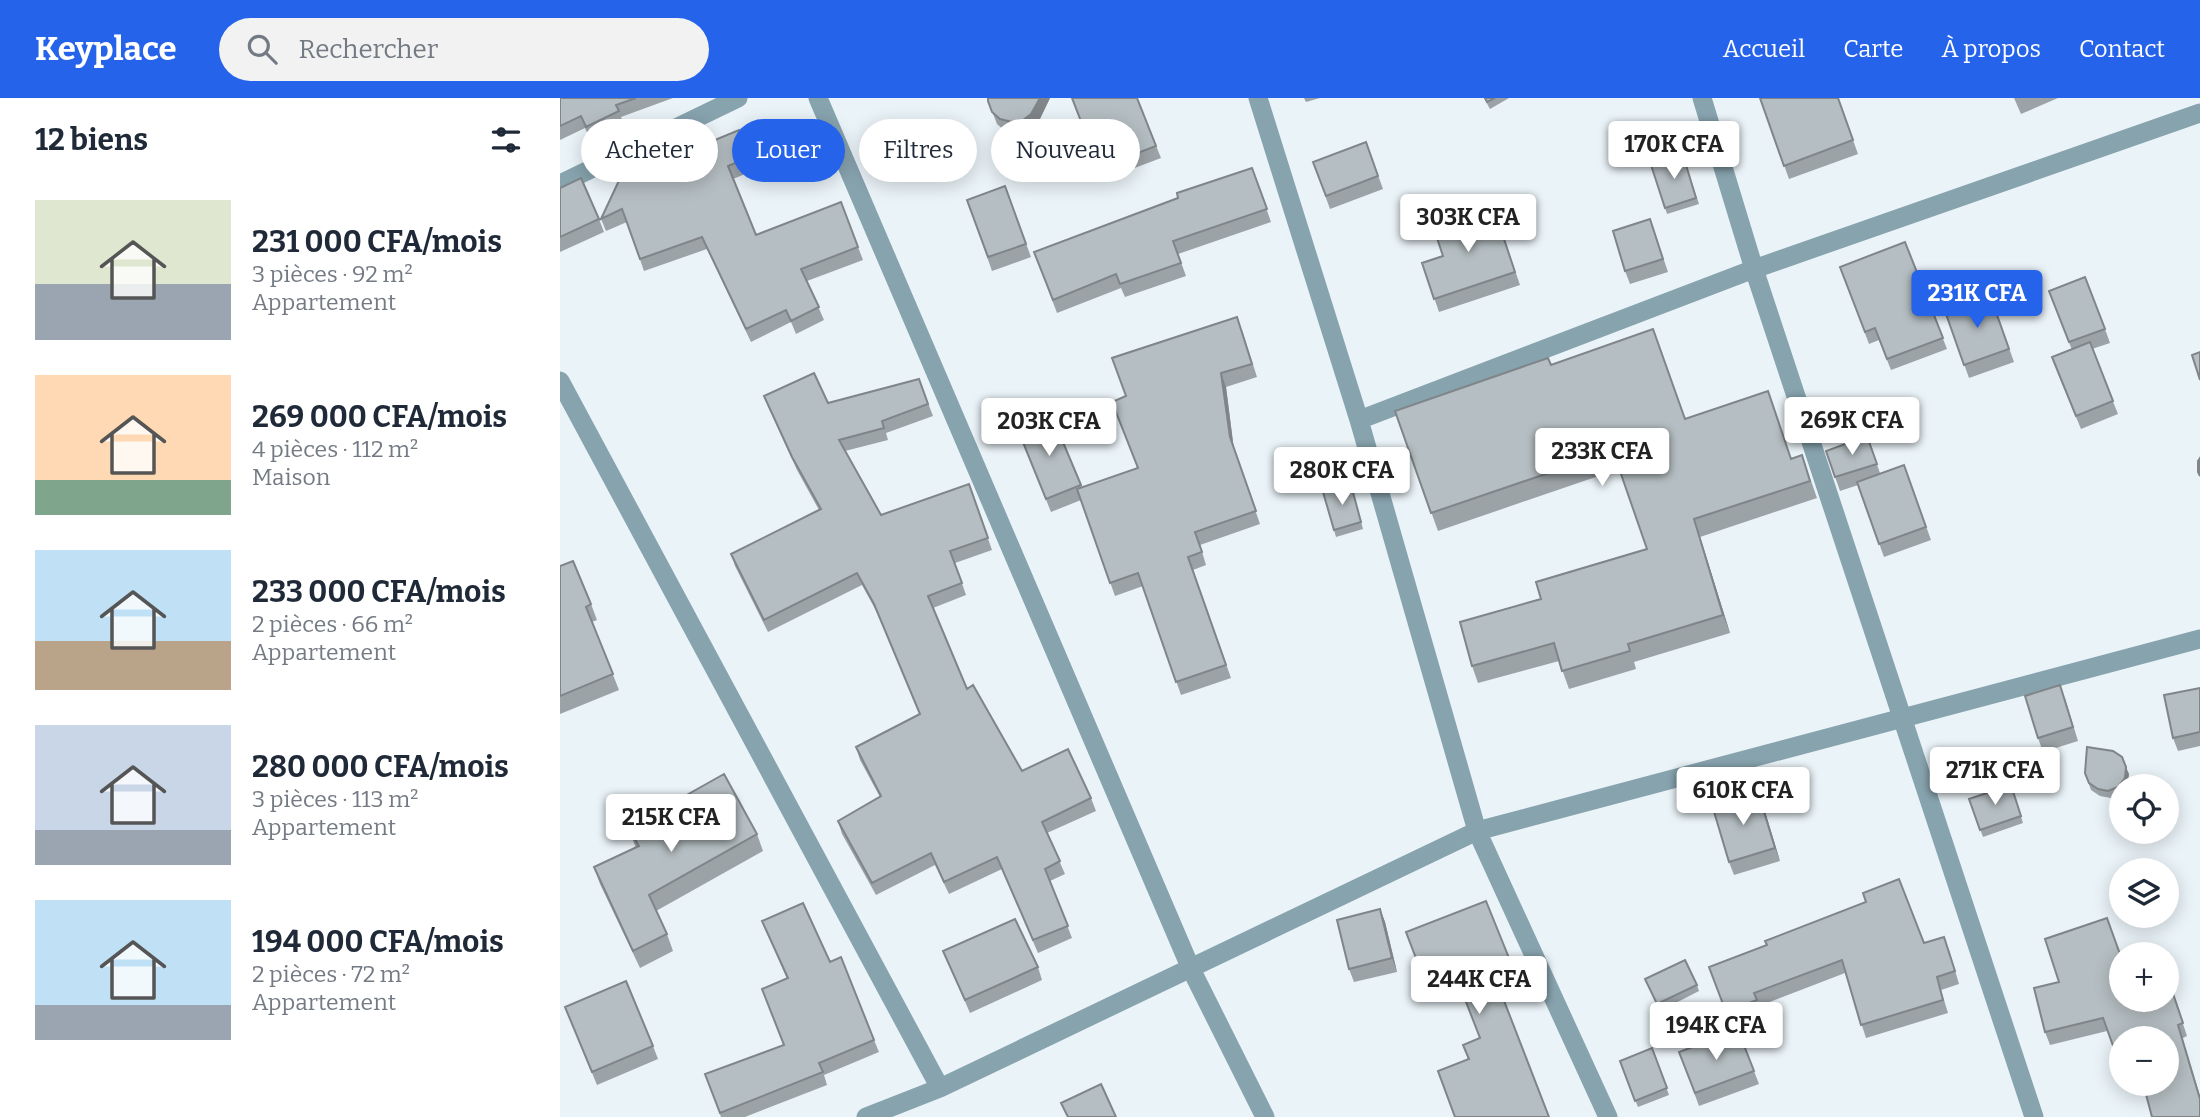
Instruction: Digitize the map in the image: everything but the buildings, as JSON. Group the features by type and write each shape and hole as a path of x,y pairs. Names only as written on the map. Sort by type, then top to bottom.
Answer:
{"street":[{"path":"560,184 738,98"},
{"path":"818,98 1191,969 1265,1117"},
{"path":"1258,98 1359,420 1477,831 1608,1117"},
{"path":"1702,98 1754,268 2034,1117"},
{"path":"1359,420 1754,268 2200,113"},
{"path":"560,381 940,1088"},
{"path":"866,1117 940,1088 1477,831 2200,639"}]}
